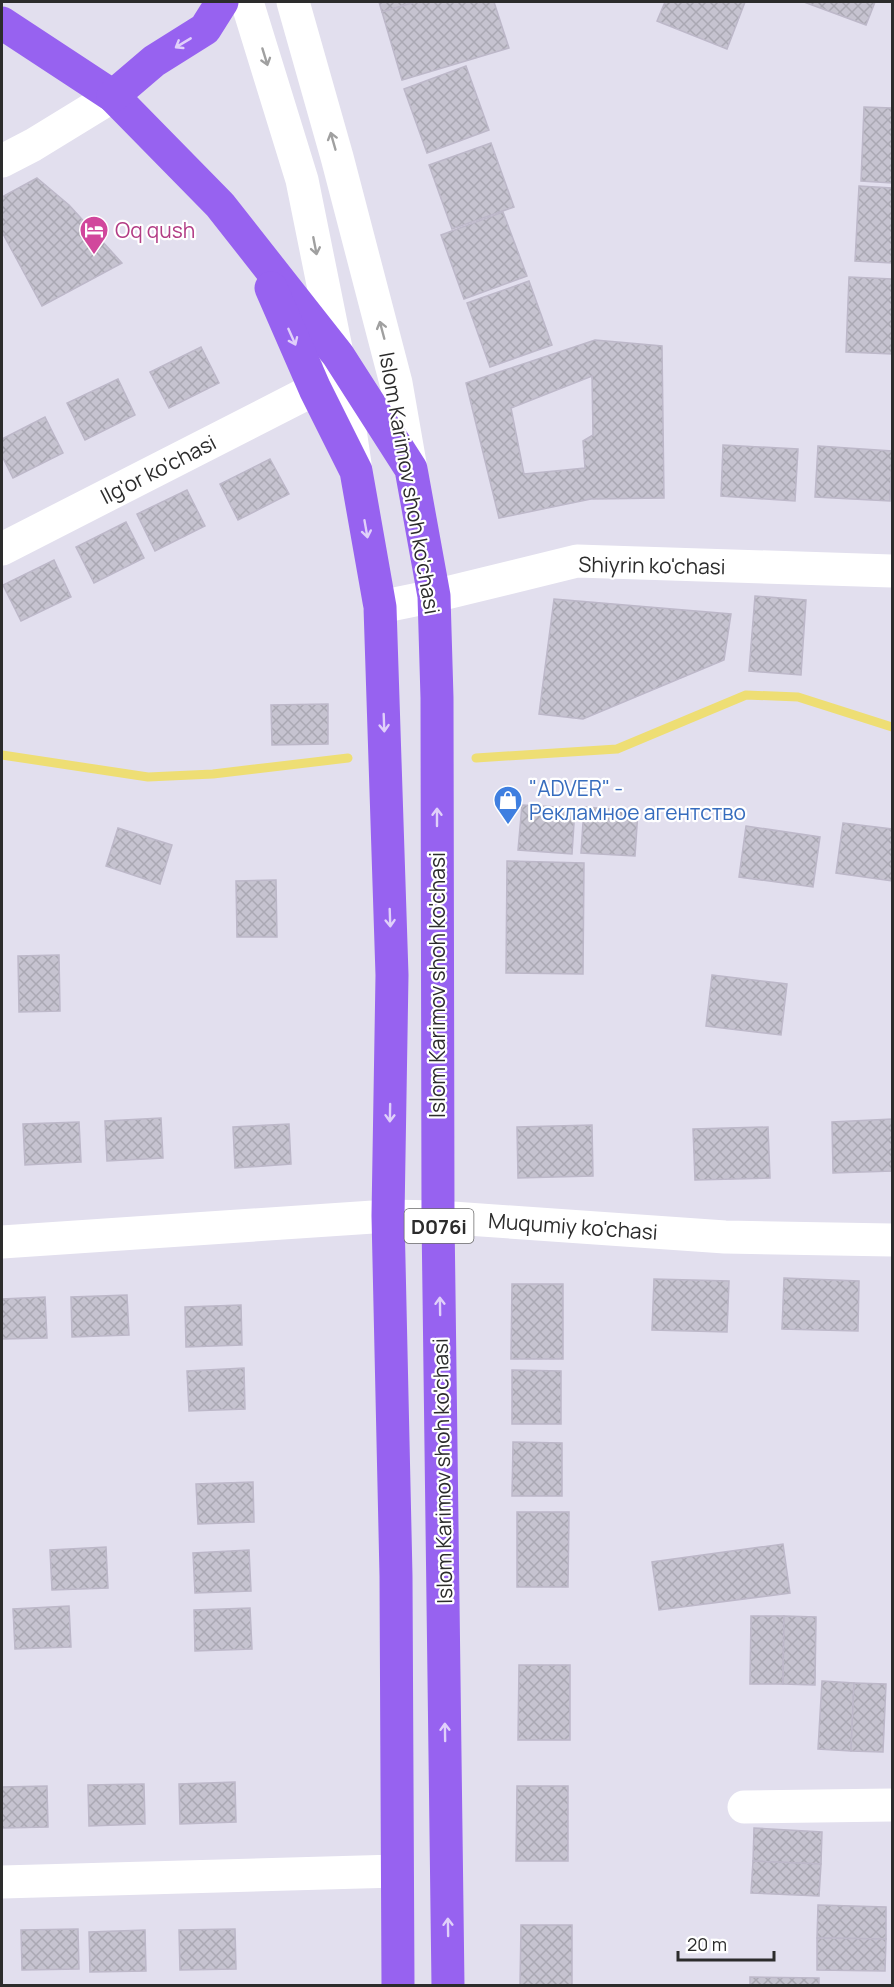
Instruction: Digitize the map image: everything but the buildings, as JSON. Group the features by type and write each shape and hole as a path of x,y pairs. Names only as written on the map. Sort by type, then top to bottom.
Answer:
{"main road":[{"path":"113,96 154,61 206,29 222,2"},
{"path":"2,23 113,96 220,205 253,244 338,356 411,469"},
{"path":"253,244 315,389 356,471"},
{"name":"Islom Karimov shoh ko'chasi","path":"411,469 434,596 437,698 438,1217 448,1986"},
{"name":"D076i","path":"356,471 380,607 392,975 388,1216 396,1576 398,1986"}],"street":[{"name":"D076i","path":"247,2 302,180 338,356 356,471"},
{"name":"Islom Karimov shoh ko'chasi","path":"293,2 337,157 396,383 411,469"},
{"path":"2,161 33,145 113,96"},
{"name":"Ilg'or ko'chasi","path":"2,549 315,389"},
{"name":"Shiyrin ko'chasi","path":"380,607 577,561 892,571"},
{"name":"Muqumiy ko'chasi","path":"2,1242 388,1216 438,1217 725,1237 892,1240"},
{"path":"744,1807 892,1804"},
{"path":"2,1882 396,1871"}],"waterway":[{"path":"476,758 617,749 746,695 798,697 892,727"},
{"path":"2,755 148,777 213,774 348,758"}],"place":[{"name":"Oq qush","path":"94,256"},
{"name":"\"ADVER\" - Рекламное агентство","path":"508,826"}]}
